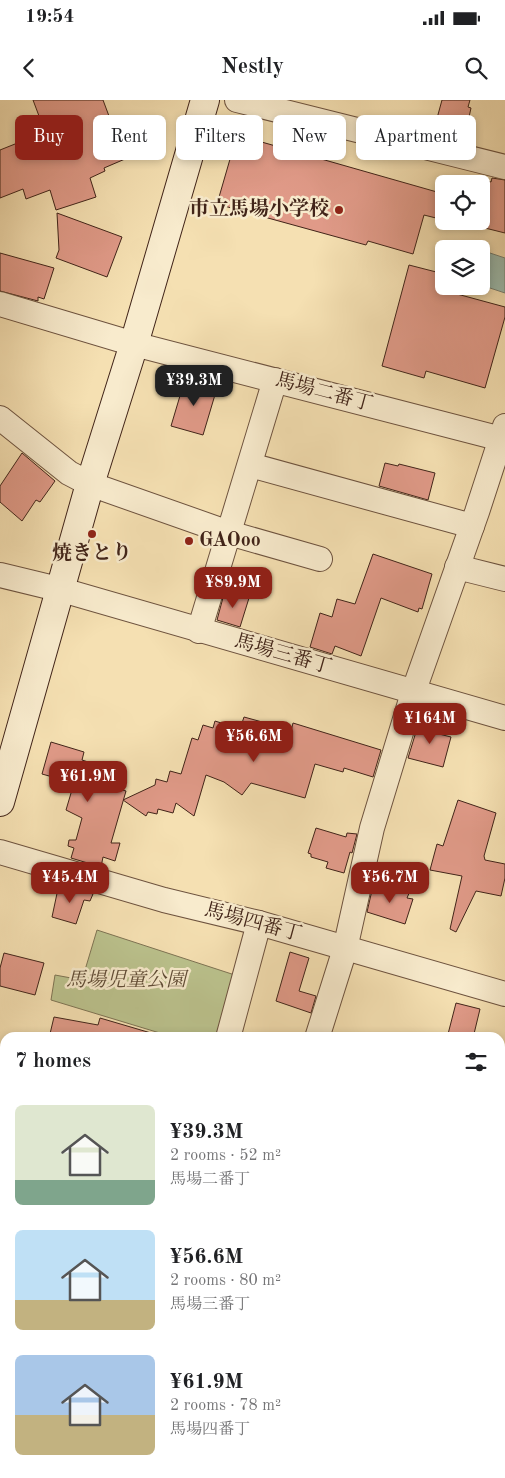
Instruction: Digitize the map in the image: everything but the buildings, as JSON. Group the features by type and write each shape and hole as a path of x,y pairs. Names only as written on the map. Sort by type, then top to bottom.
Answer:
{"street":[{"path":"0,802 62,590 90,484 134,344 205,100"},
{"path":"237,100 505,167"},
{"name":"馬場二番丁","path":"0,304 134,344 503,435"},
{"path":"199,630 275,380"},
{"path":"0,418 69,473 90,484 229,532 320,559"},
{"path":"319,1032 345,949 372,828 413,693 503,435"},
{"path":"250,464 472,526"},
{"path":"457,567 505,579"},
{"name":"馬場三番丁","path":"0,575 62,590 413,693 505,718"},
{"name":"馬場四番丁","path":"0,852 164,900 259,923 505,994"},
{"path":"230,1032 259,923"}],"green space":[{"name":"馬場児童公園","path":"97,930 244,978 229,1032 157,1032 51,1000 55,975 82,980"}],"shaded area":[{"path":"490,253 505,258 505,293 490,288"}],"place":[{"name":"市立馬場小学校","path":"339,210"},
{"name":"焼きとり","path":"92,534"},
{"name":"GAOoo","path":"189,541"}]}
